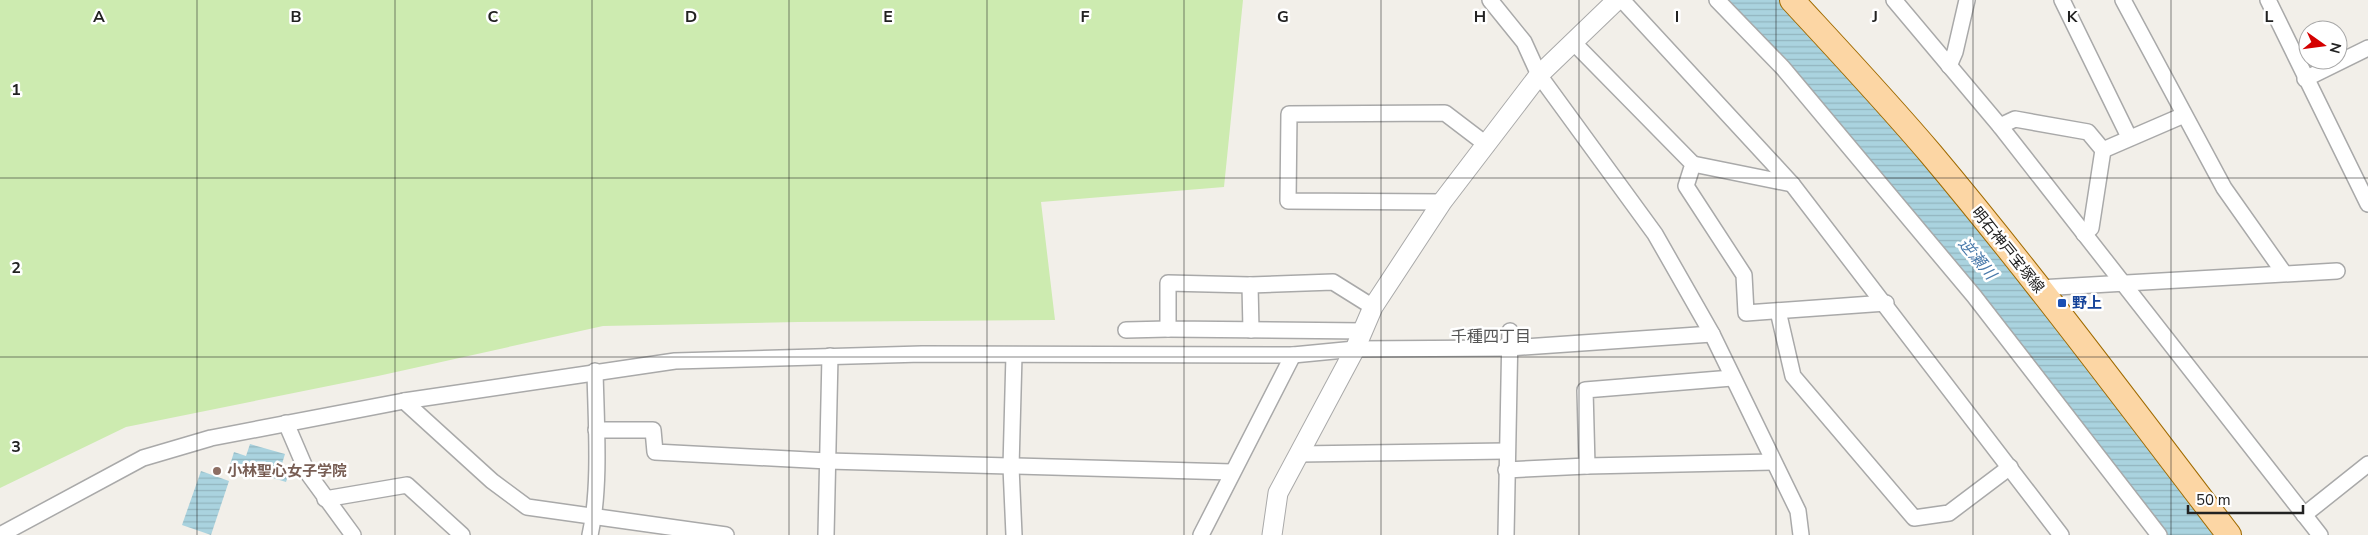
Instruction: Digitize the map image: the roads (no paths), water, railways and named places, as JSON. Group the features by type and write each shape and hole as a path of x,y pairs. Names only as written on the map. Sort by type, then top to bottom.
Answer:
{"main road":[{"name":"明石神戸宝塚線","path":"1792,0 1932,155 2039,288 2229,535"}],"street":[{"path":"1490,0 1524,42 1539,75 1655,234 1712,334 1798,512 1802,535"},
{"path":"1272,535 1278,493 1355,349 1373,307 1442,202 1539,75 1617,0"},
{"path":"1622,0 1792,184 1886,303 2061,535"},
{"path":"1716,0 1783,68 1974,296 2160,535"},
{"path":"1894,0 2000,126 2320,535"},
{"path":"1950,66 1967,0"},
{"path":"2062,0 2129,137"},
{"path":"2123,0 2224,188 2284,273"},
{"path":"2268,0 2368,204"},
{"path":"1574,43 1693,164 1792,184"},
{"path":"2306,79 2368,48"},
{"path":"1442,202 1288,201 1289,114 1445,114 1487,145"},
{"path":"2103,150 2129,137 2184,115"},
{"path":"2000,126 2015,119 2088,132 2103,150 2091,228 2084,234"},
{"path":"1693,164 1686,186 1744,275 1746,313 1886,303"},
{"path":"2039,288 2337,271"},
{"path":"1168,329 1168,283 1250,285 1332,282 1373,307"},
{"path":"1250,285 1251,330"},
{"path":"1778,311 1793,376 1914,518 1949,513 2010,467"},
{"path":"1126,330 1364,331"},
{"path":"1506,535 1506,451 1510,331"},
{"path":"0,534 143,458 211,438 404,401 595,371 675,361 830,356 1014,354 1292,356 1355,349 1509,348 1712,334"},
{"path":"1014,354 1011,466 1014,535"},
{"path":"826,535 830,356"},
{"path":"1202,535 1292,356"},
{"path":"590,535 594,517 595,371"},
{"path":"1588,466 1585,390 1732,378"},
{"path":"404,401 492,481 527,506 726,535"},
{"path":"286,423 306,472 353,535"},
{"path":"596,430 653,430 655,452 828,461 1232,472"},
{"path":"1299,454 1506,451"},
{"path":"1506,470 1588,466 1773,462"},
{"path":"2304,514 2368,464"},
{"path":"325,499 407,485 462,535"}],"water":[{"name":"逆瀬川","path":"1726,0 1779,0 1911,142 2220,535 2168,535 1975,284 1873,163"},
{"path":"250,444 285,454 281,467 290,470 286,482 230,465 234,452 246,456"},
{"path":"201,471 229,481 211,535 182,525"}],"place":[{"name":"野上","path":"2062,303"},
{"name":"小林聖心女子学院","path":"217,471"}],"district":[{"name":"千種四丁目","path":"1491,337"}]}
